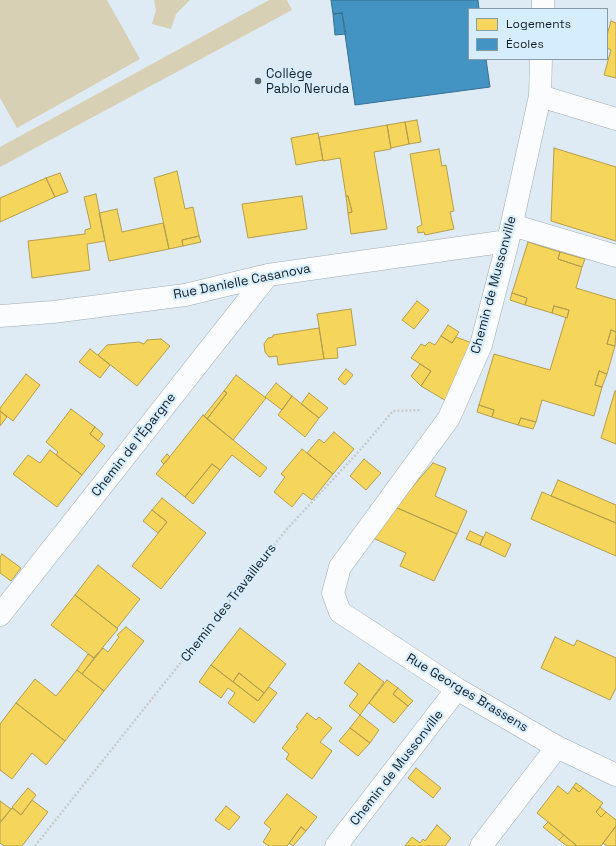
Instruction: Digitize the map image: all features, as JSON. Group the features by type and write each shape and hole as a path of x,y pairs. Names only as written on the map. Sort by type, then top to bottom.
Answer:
{"street":[{"name":"Chemin de Mussonville","path":"333,593 340,567 449,418 481,345 510,233 540,96 541,60"},
{"path":"540,96 616,119"},
{"path":"510,233 616,256"},
{"name":"Rue Danielle Casanova","path":"0,316 53,312 185,295 268,275 510,233"},
{"name":"Chemin de l'Épargne","path":"0,615 268,275"},
{"name":"Rue Georges Brassens","path":"333,593 340,612 457,689 557,747 616,775"},
{"name":"Chemin de Mussonville","path":"336,846 457,689"},
{"path":"480,846 557,747"}],"path":[{"name":"Chemin des Travailleurs","path":"35,846 286,530 362,448 393,411 426,410 449,418"}],"shaded area":[{"path":"0,0 107,0 140,59 17,128 0,98"},
{"path":"154,0 190,0 176,14 171,29 152,24 156,10"},
{"path":"269,0 287,0 292,10 0,167 0,147"}],"building: Logements":[{"path":"611,21 616,23 616,78 604,75 611,50 608,48 608,32"},
{"path":"417,120 421,142 409,144 405,122"},
{"path":"405,122 409,144 391,148 387,125"},
{"path":"387,125 391,149 374,152 387,229 351,234 348,213 352,212 348,196 346,196 340,158 323,161 319,137"},
{"path":"318,133 323,160 296,165 291,138"},
{"path":"554,148 616,167 616,241 551,221"},
{"path":"439,149 442,166 446,165 454,211 450,212 454,229 425,235 424,232 418,233 417,227 422,225 410,154"},
{"path":"177,171 185,209 193,207 199,236 182,240 183,246 169,249 154,178"},
{"path":"60,173 68,192 55,197 46,178"},
{"path":"46,178 55,197 0,222 0,198"},
{"path":"96,194 105,241 87,244 90,270 32,278 28,241 85,234 85,230 91,228 84,197"},
{"path":"302,196 307,229 248,238 242,204"},
{"path":"346,196 348,196 352,212 348,213"},
{"path":"117,209 122,232 163,223 169,249 109,261 99,213"},
{"path":"199,236 201,242 183,246 182,240"},
{"path":"528,242 560,252 558,259 582,267 576,288 616,300 616,332 611,330 607,344 615,346 607,374 599,371 595,385 602,387 594,416 542,400 536,422 521,418 518,425 492,417 494,410 479,405 494,354 550,370 566,317 567,318 569,310 554,306 552,313 525,305 527,298 512,293"},
{"path":"560,252 585,259 582,267 558,259"},
{"path":"512,293 527,298 525,305 510,300"},
{"path":"417,301 429,310 414,329 402,320"},
{"path":"554,306 569,310 567,318 552,313"},
{"path":"351,309 356,345 337,348 338,358 324,359 317,314"},
{"path":"448,325 459,332 452,343 441,336"},
{"path":"319,328 324,359 278,365 277,356 269,357 265,352 264,344 268,338 273,337 273,335"},
{"path":"611,330 616,332 615,346 607,344"},
{"path":"441,336 452,343 456,337 472,343 448,402 421,386 431,371 411,358 421,344 425,346 429,342 435,345"},
{"path":"161,339 170,346 137,386 98,355 107,345 139,342 144,344 147,340"},
{"path":"90,349 110,365 100,378 79,362"},
{"path":"420,364 431,371 421,386 411,376"},
{"path":"346,369 353,375 345,385 338,379"},
{"path":"599,371 607,374 602,387 595,385"},
{"path":"26,374 40,385 13,421 0,411 0,408"},
{"path":"236,375 266,398 233,440 207,419 227,393 224,391"},
{"path":"276,383 292,396 282,410 265,397"},
{"path":"224,391 227,393 207,419 204,416"},
{"path":"616,391 616,444 601,438"},
{"path":"309,393 328,408 319,418 301,404"},
{"path":"292,396 319,418 305,437 278,415"},
{"path":"479,405 494,410 492,417 477,412"},
{"path":"71,409 95,427 90,434 105,446 82,475 56,455 58,452 46,442"},
{"path":"0,411 7,417 0,426"},
{"path":"203,415 267,468 260,477 232,455 220,470 212,464 185,497 156,474"},
{"path":"521,418 536,422 533,429 518,425"},
{"path":"95,427 103,434 98,441 90,434"},
{"path":"334,432 354,449 333,474 307,453 319,439 324,443"},
{"path":"302,449 333,474 312,500 303,493 292,507 274,492 285,477 281,474"},
{"path":"50,450 82,475 57,507 13,474 28,455 40,463"},
{"path":"167,454 170,457 164,464 161,461"},
{"path":"364,459 381,473 366,490 350,476"},
{"path":"433,463 446,468 435,496 467,511 457,534 395,507"},
{"path":"212,464 220,470 193,504 185,497"},
{"path":"558,480 616,505 616,523 551,496"},
{"path":"542,492 616,523 616,556 531,519"},
{"path":"162,498 206,533 161,589 132,566 167,522 152,510"},
{"path":"395,507 457,534 434,581 400,566 406,553 373,538"},
{"path":"152,510 167,522 158,533 143,521"},
{"path":"470,531 483,537 480,545 466,539"},
{"path":"486,532 511,544 505,557 480,545"},
{"path":"2,554 21,568 11,581 0,573 0,557"},
{"path":"98,565 140,599 117,628 75,595"},
{"path":"75,595 118,629 94,658 51,625"},
{"path":"126,627 144,641 104,691 82,674 103,648 108,652 119,637 117,635"},
{"path":"240,628 286,664 264,693 239,673 233,682 211,665"},
{"path":"555,637 574,646 577,640 616,658 616,688 610,700 541,668"},
{"path":"98,653 82,674 77,670 88,654 94,658"},
{"path":"359,663 384,682 360,715 349,706 358,694 344,683"},
{"path":"211,665 258,701 269,687 277,693 254,723 228,703 235,693 228,688 221,698 199,682"},
{"path":"77,670 104,691 65,741 16,703 35,679 56,696"},
{"path":"239,673 264,693 258,701 233,682"},
{"path":"387,680 398,688 393,694 408,706 394,723 369,703"},
{"path":"398,688 413,701 408,706 393,694"},
{"path":"16,703 65,741 46,765 32,753 12,779 0,770 0,724"},
{"path":"307,713 316,720 319,717 332,728 320,742 332,751 312,779 286,759 289,754 282,748 298,728 296,727"},
{"path":"360,715 379,730 370,743 350,728"},
{"path":"350,728 370,743 358,756 339,741"},
{"path":"416,768 441,788 433,798 408,778"},
{"path":"576,783 583,788 579,792 573,787"},
{"path":"558,786 568,794 573,787 579,792 583,788 603,803 596,812 601,817 606,812 616,820 616,826 601,846 577,846 537,813"},
{"path":"28,788 36,795 21,815 12,807"},
{"path":"287,794 317,817 306,831 301,827 287,846 269,846 263,842 271,829 264,823"},
{"path":"32,800 48,812 22,846 4,846 0,843 0,823 12,808 21,815"},
{"path":"0,801 11,809 1,821 0,821"},
{"path":"226,806 240,817 229,830 215,820"},
{"path":"600,807 606,812 601,817 596,812"},
{"path":"548,822 564,835 559,840 543,827"},
{"path":"437,825 451,838 445,846 405,846 412,837 420,843 423,839 425,841"},
{"path":"616,826 616,846 607,846 603,843"},
{"path":"301,827 306,831 293,846 289,843"},
{"path":"564,835 577,846 567,846 559,840"}],"building: Écoles":[{"path":"331,0 478,0 479,8 468,8 468,60 486,60 490,87 355,105 342,13 333,14"},
{"path":"342,13 346,34 335,35 333,14"}],"place":[{"name":"Collège Pablo Neruda","path":"258,81"}]}
